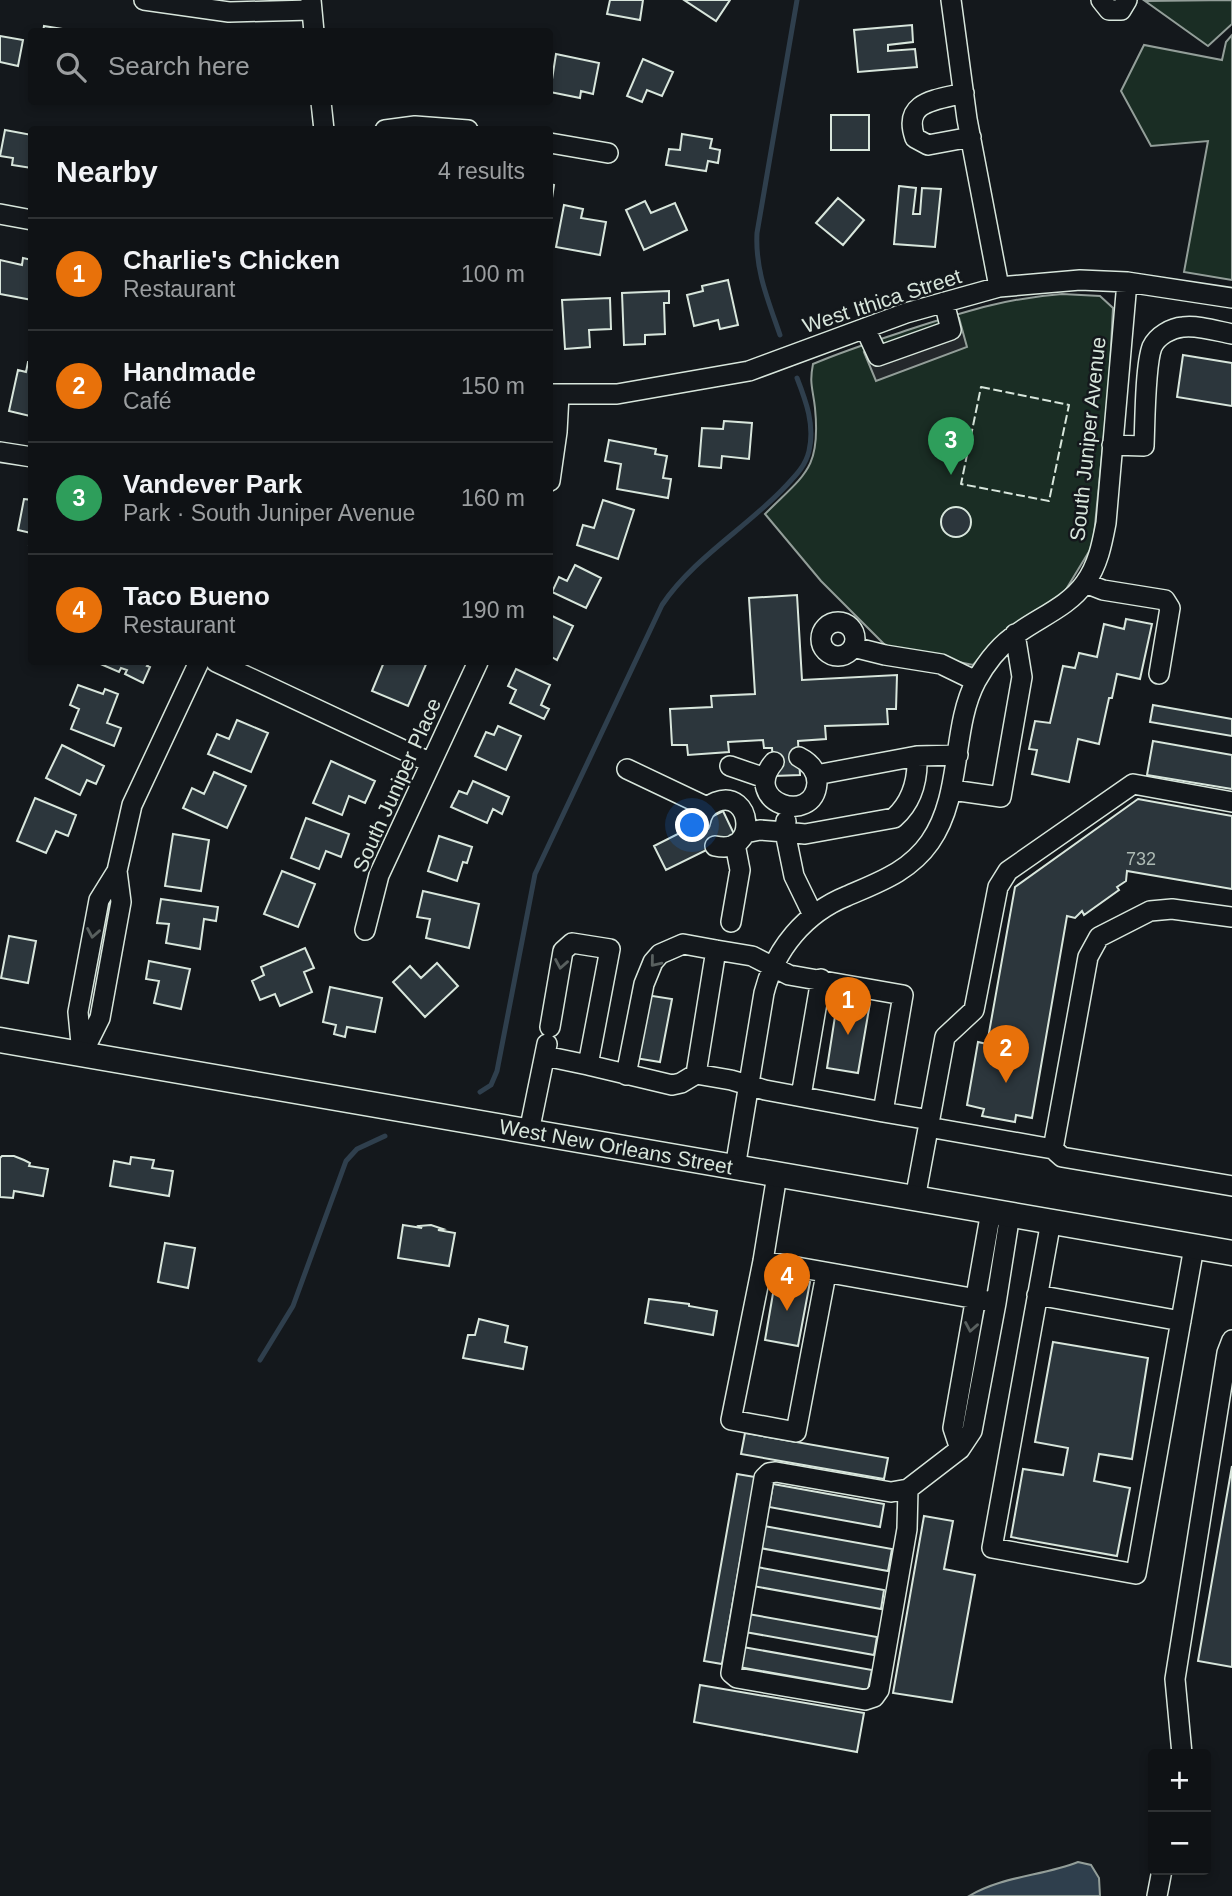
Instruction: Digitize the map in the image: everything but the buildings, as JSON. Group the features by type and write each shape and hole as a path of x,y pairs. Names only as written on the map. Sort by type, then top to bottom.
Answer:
{"main road":[{"name":"West New Orleans Street","path":"0,1040 1232,1253"}],"street":[{"path":"144,0 229,12 311,5 314,28"},
{"path":"951,0 971,137 999,287"},
{"path":"1101,0 1108,10 1116,11 1121,10 1128,0"},
{"path":"964,93 926,102 915,111 910,125 915,138 928,145 971,137"},
{"path":"321,105 324,126"},
{"path":"553,144 608,153"},
{"path":"0,214 28,218"},
{"name":"West Ithica Street","path":"554,394 617,394 749,371 865,328 999,287 1080,280 1127,282 1232,298"},
{"name":"South Juniper Avenue","path":"735,1168 764,993 772,968 784,947 813,915 845,896 895,875 930,843 942,822 976,681 1015,634 1072,598 1094,567 1102,545 1127,282"},
{"path":"865,328 878,356 951,330 944,302"},
{"path":"1112,445 1144,446 1149,365 1152,347 1159,337 1171,329 1185,326 1232,334"},
{"path":"553,460 557,432 554,394"},
{"path":"0,452 28,456"},
{"path":"1085,583 1103,590 1165,600 1170,608 1159,674"},
{"path":"951,790 1001,797 1022,677 1015,634"},
{"path":"853,647 941,664 976,681"},
{"path":"82,1054 78,1012 99,900 117,871 132,805 198,665"},
{"path":"222,665 432,763"},
{"name":"South Juniper Place","path":"365,930 379,875 477,665"},
{"path":"816,775 917,756 958,755"},
{"path":"732,841 760,830 805,834 894,818 902,811 914,786 918,773 917,756"},
{"path":"730,766 769,770 769,795 782,806 799,806 811,797 817,783 812,767 799,757"},
{"path":"627,769 704,815 721,801 737,804 746,817 732,841 740,870 731,922"},
{"path":"915,1199 946,1037 974,1010 998,887 1008,871 1133,784 1232,802"},
{"path":"791,807 786,816 785,832 794,876 813,915"},
{"path":"1053,1149 1088,957 1099,937 1150,911 1172,909 1232,917"},
{"path":"529,1132 563,951 572,943 610,949 589,1065"},
{"path":"626,1075 644,984 653,962 671,948 684,944 752,956 789,975 902,995 883,1112"},
{"path":"696,1074 716,950"},
{"path":"801,1096 821,979"},
{"path":"548,1042 589,1065 672,1085 696,1074 731,1080 765,1090 883,1112 1053,1149 1062,1157 1232,1186"},
{"path":"777,1175 763,1261 731,1420 796,1432 826,1274"},
{"path":"960,1449 953,1428 976,1299 1000,1213"},
{"path":"908,1489 907,1529 879,1689 874,1697 864,1700 737,1678 731,1673 764,1478 769,1473 776,1472 891,1492 908,1489 960,1449 972,1431 996,1303 1000,1213"},
{"path":"1051,1222 992,1548 1083,1565 1136,1574 1194,1247"},
{"path":"763,1261 996,1303"},
{"path":"1037,1295 1181,1321"},
{"path":"1182,1749 1175,1679 1227,1353 1232,1340"},
{"path":"1157,1896 1161,1875"}],"green space":[{"path":"1232,0 1232,24 1208,46 1145,1"},
{"path":"1232,35 1232,280 1184,272 1208,141 1151,146 1121,91 1144,45 1222,60 1226,42"},
{"path":"1062,294 1100,296 1113,308 1109,385 1093,545 1062,596 1003,632 973,665 887,647 821,581 765,514 800,479 812,458 816,428 811,382 813,364 839,353 973,310 1024,298"}],"shaded area":[{"path":"959,318 967,347 876,381 864,352"}],"water":[{"path":"1078,1862 1091,1865 1099,1878 1100,1896 969,1896 995,1884"}],"waterway":[{"path":"780,335 760,272 757,233 797,0"},
{"path":"480,1092 491,1085 497,1071 535,874 662,605 703,559 782,490 805,463 811,432 806,404 797,378"},
{"path":"260,1360 293,1306 346,1161 357,1149 385,1136"}],"tunnel":[{"path":"700,823 703,834 715,846"}],"fence":[{"path":"981,387 1069,405 1049,501 961,484 981,387"}],"place":[{"name":"Vandever Park","path":"951,475"},
{"name":"Charlie's Chicken","path":"848,1035"},
{"name":"Handmade","path":"1006,1083"},
{"name":"Taco Bueno","path":"787,1311"}]}
